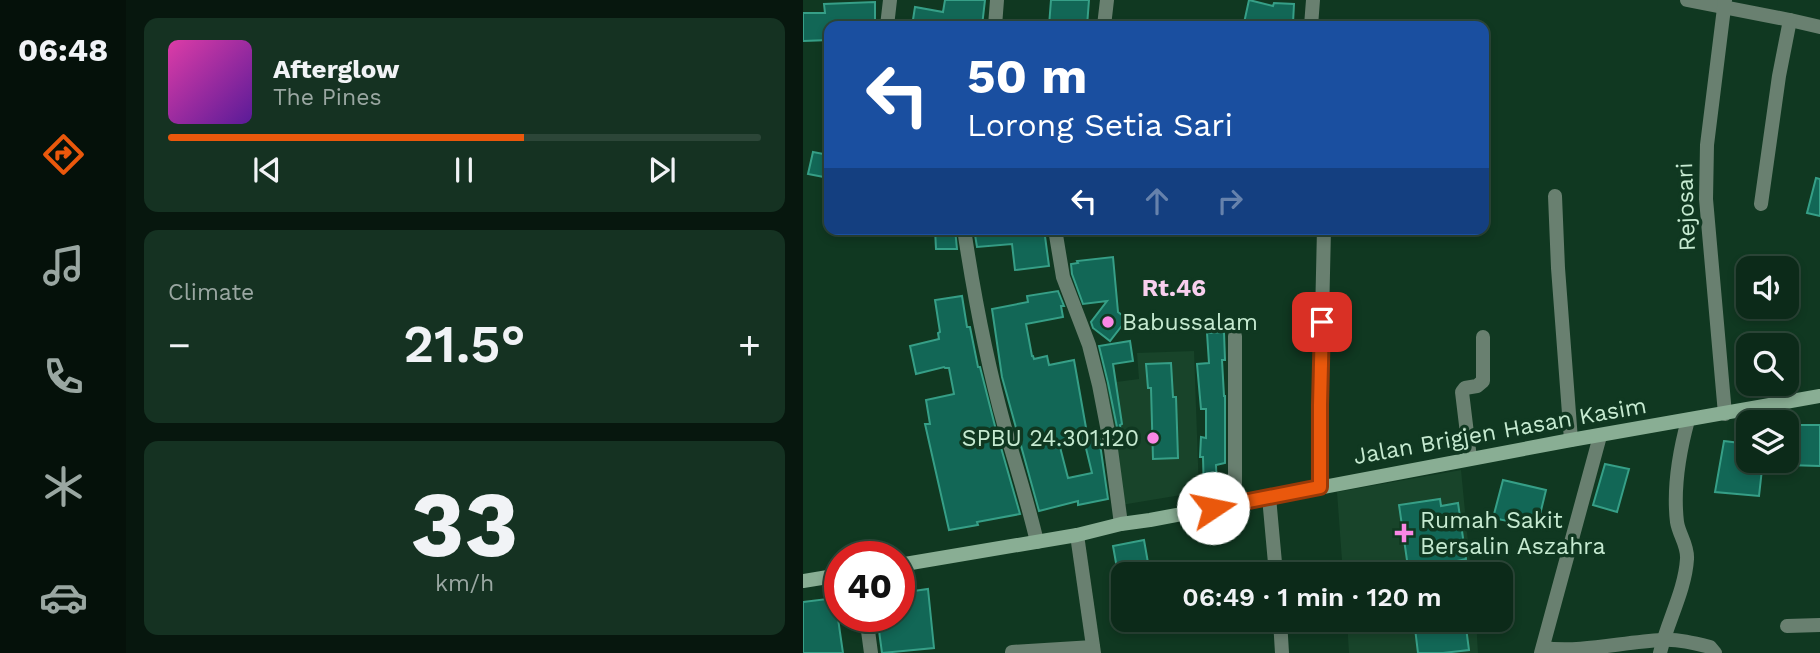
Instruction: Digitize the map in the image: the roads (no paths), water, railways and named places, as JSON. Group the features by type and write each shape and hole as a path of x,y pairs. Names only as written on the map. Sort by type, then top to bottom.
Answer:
{"street":[{"path":"888,21 890,0"},
{"path":"995,21 997,0"},
{"path":"1105,21 1107,0"},
{"path":"1311,21 1313,0"},
{"path":"1687,0 1724,4 1820,27"},
{"name":"Rejosari","path":"1724,4 1707,145 1706,200 1725,414"},
{"path":"1761,204 1779,76 1791,20"},
{"path":"1555,196 1571,440"},
{"path":"964,235 973,289 999,404 1037,542"},
{"path":"1056,235 1062,270 1089,345 1099,385 1121,524"},
{"path":"1320,487 1324,235"},
{"path":"1235,336 1235,504"},
{"path":"1470,458 1462,393 1465,388 1477,386 1483,380 1483,337"},
{"name":"Jalan Brigjen Hasan Kasim","path":"915,562 1077,535 1121,524 1470,458 1820,396"},
{"path":"1662,646 1687,561 1687,550 1678,526 1676,498 1688,420"},
{"path":"1600,436 1542,651 1662,646 1684,641 1712,650"},
{"path":"1269,497 1275,562"},
{"path":"1012,652 1093,650 1077,535"},
{"path":"803,581 824,578"},
{"path":"1787,626 1820,625"},
{"path":"869,632 871,653"},
{"path":"1281,632 1282,653"}],"place":[{"name":"Babussalam","path":"1108,322"},
{"name":"SPBU 24.301.120","path":"1153,438"},
{"name":"Rumah Sakit Bersalin Aszahra","path":"1404,533"}],"district":[{"name":"Rt.46","path":"1174,288"}]}
